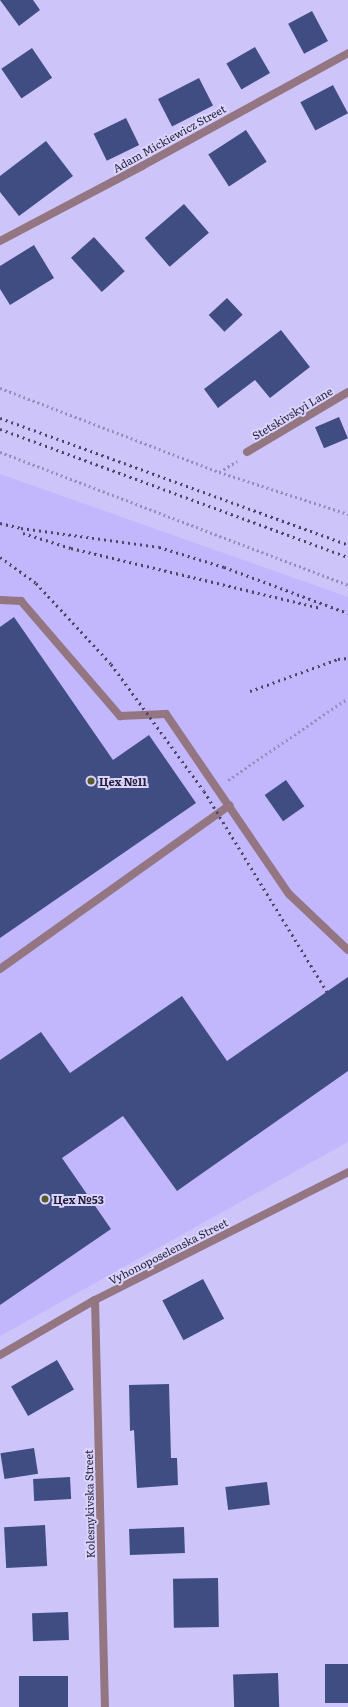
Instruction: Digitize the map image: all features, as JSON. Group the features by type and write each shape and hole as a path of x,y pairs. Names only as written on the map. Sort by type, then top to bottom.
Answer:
{"street":[{"name":"Adam Mickiewicz Street","path":"0,241 142,166 348,52"},
{"name":"Stetskivskyi Lane","path":"247,452 348,392"},
{"path":"0,600 21,601 120,716 166,714 218,787 289,894 348,950"},
{"path":"0,969 230,805"},
{"name":"Vyhonoposelenska Street","path":"0,1355 95,1300 348,1172"},
{"name":"Kolesnykivska Street","path":"95,1300 105,1707"}],"path":[{"path":"0,388 219,472 348,514"},
{"path":"0,452 348,585"},
{"path":"219,472 247,452"},
{"path":"218,787 348,698"}],"shaded area":[{"path":"0,474 348,597 348,1142 0,1336"}],"building":[{"path":"0,0 33,0 40,10 19,26"},
{"path":"312,11 328,41 304,54 288,24"},
{"path":"255,47 270,73 241,89 226,64"},
{"path":"32,48 52,78 21,99 1,69"},
{"path":"199,78 213,106 172,127 158,99"},
{"path":"333,85 348,113 315,131 300,102"},
{"path":"126,118 139,145 107,161 94,134"},
{"path":"246,130 267,162 229,186 208,155"},
{"path":"46,141 73,176 19,216 0,192 0,176"},
{"path":"184,204 209,233 170,267 145,238"},
{"path":"94,237 125,271 102,292 71,258"},
{"path":"34,245 54,278 10,305 0,289 0,266"},
{"path":"227,298 243,315 224,332 209,315"},
{"path":"281,330 310,367 270,398 255,380 218,408 204,389"},
{"path":"339,417 348,438 324,448 315,427"},
{"name":"Цех №11","path":"14,617 113,760 149,735 196,803 0,938 0,627"},
{"path":"286,780 304,806 283,821 265,795"},
{"path":"348,977 348,1071 177,1191 123,1116 62,1158 111,1229 0,1305 0,1060 41,1032 70,1073 182,996 227,1061"},
{"path":"203,1279 224,1319 184,1340 162,1301"},
{"path":"57,1360 74,1389 28,1416 11,1386"},
{"path":"169,1384 171,1458 177,1458 178,1485 137,1488 134,1430 130,1431 129,1385"},
{"path":"34,1448 38,1474 4,1479 0,1453"},
{"path":"70,1477 71,1499 34,1501 33,1479"},
{"path":"267,1482 270,1505 228,1510 225,1487"},
{"path":"45,1525 47,1566 6,1568 4,1527"},
{"path":"184,1527 185,1553 130,1555 129,1529"},
{"path":"218,1578 219,1627 174,1628 173,1579"},
{"path":"68,1612 69,1640 33,1641 32,1613"},
{"path":"325,1664 348,1664 348,1703 325,1703"},
{"path":"278,1673 279,1707 234,1707 233,1675"},
{"path":"19,1676 68,1676 68,1707 19,1707"}],"railway":[{"path":"0,418 348,545"},
{"path":"0,429 348,557"},
{"path":"0,523 21,528 159,547 224,567 348,613"},
{"path":"23,533 71,548 321,608"},
{"path":"0,557 36,583 111,664 204,791 327,992"},
{"path":"250,691 338,659 348,658"}],"place":[{"name":"Цех №11","path":"91,781"},
{"name":"Цех №53","path":"45,1199"}]}
